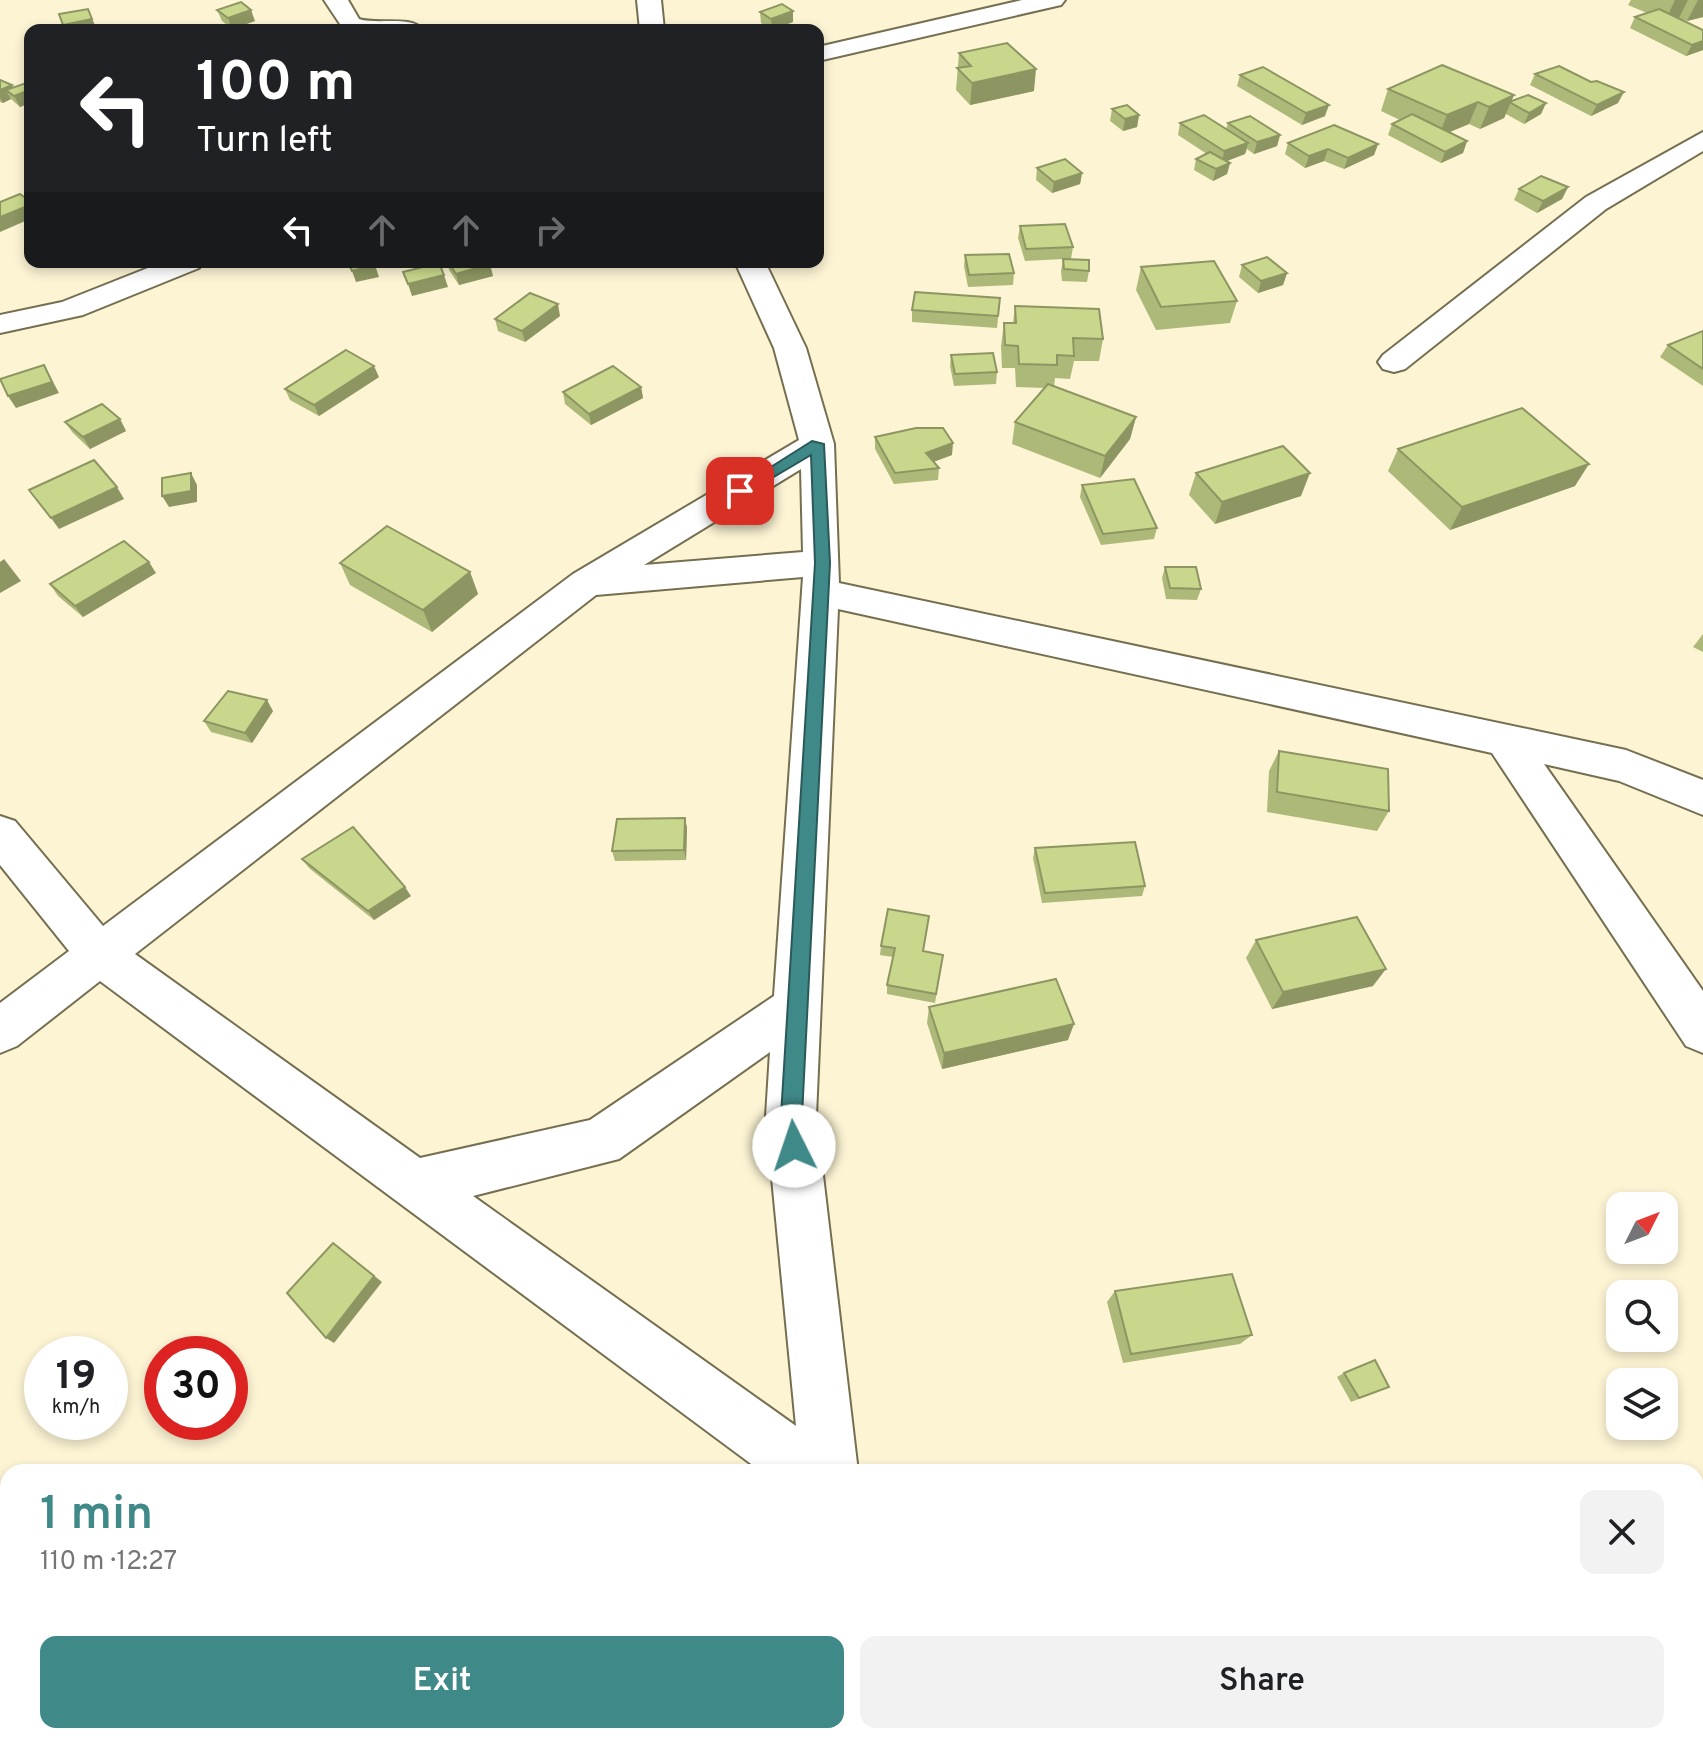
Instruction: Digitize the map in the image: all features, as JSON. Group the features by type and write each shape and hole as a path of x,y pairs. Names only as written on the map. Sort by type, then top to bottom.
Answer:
{"street":[{"path":"336,0 350,24"},
{"path":"649,0 651,24"},
{"path":"824,53 1053,0"},
{"path":"1394,362 1596,203 1703,140"},
{"path":"6,326 62,310 173,268"},
{"path":"753,268 790,348 817,444 822,578 791,1116 828,1464"},
{"path":"0,1031 586,583 817,444"},
{"path":"586,583 822,578 1626,766 1703,798"},
{"path":"1505,740 1703,1031"},
{"path":"0,834 100,955 799,1464"},
{"path":"415,1184 601,1142 797,1007"}],"building":[{"path":"241,2 251,10 228,18 217,10"},
{"path":"782,4 793,11 771,19 760,12"},
{"path":"88,9 92,19 63,24 59,14"},
{"path":"1659,9 1703,30 1703,41 1692,45 1635,17"},
{"path":"1007,43 1036,69 972,83 957,68 971,66 959,53"},
{"path":"1442,65 1514,95 1489,107 1478,102 1447,115 1388,89"},
{"path":"1559,66 1591,82 1597,81 1624,92 1597,105 1535,74"},
{"path":"1263,67 1329,105 1306,113 1240,75"},
{"path":"0,80 12,85 0,90"},
{"path":"24,84 24,92 14,96 6,90"},
{"path":"1528,95 1546,103 1529,113 1509,102"},
{"path":"1127,105 1139,115 1125,119 1112,109"},
{"path":"1412,114 1467,141 1445,152 1392,124"},
{"path":"1204,115 1248,143 1224,151 1180,123"},
{"path":"1250,116 1280,135 1257,142 1228,123"},
{"path":"1334,125 1378,144 1348,158 1328,149 1309,156 1288,143"},
{"path":"1210,152 1230,163 1216,169 1196,159"},
{"path":"1065,159 1082,173 1054,182 1037,168"},
{"path":"1541,176 1568,187 1543,201 1519,189"},
{"path":"20,194 24,197 24,207 0,217 0,202"},
{"path":"1065,224 1073,247 1026,249 1020,226"},
{"path":"1009,254 1014,273 969,275 965,255"},
{"path":"1267,257 1287,273 1261,281 1242,265"},
{"path":"1063,259 1089,260 1089,271 1064,269"},
{"path":"1214,261 1237,301 1161,307 1141,267"},
{"path":"441,268 444,275 408,284 403,272"},
{"path":"452,268 476,268 456,274"},
{"path":"915,292 1000,298 998,316 912,310"},
{"path":"530,293 558,304 522,331 495,319"},
{"path":"1015,306 1099,309 1103,339 1073,338 1074,356 1057,355 1057,365 1019,364 1018,346 1005,345 1004,323 1016,323"},
{"path":"1703,331 1703,369 1668,345"},
{"path":"346,350 374,366 314,405 285,389"},
{"path":"993,353 997,372 955,374 951,355"},
{"path":"44,365 52,382 8,396 0,379"},
{"path":"613,366 641,387 589,414 563,392"},
{"path":"1048,384 1136,417 1105,456 1015,422"},
{"path":"102,404 120,419 83,437 65,422"},
{"path":"1522,408 1589,464 1462,507 1398,449"},
{"path":"916,428 943,428 953,443 926,453 939,468 895,473 875,437"},
{"path":"1283,446 1310,473 1222,502 1196,473"},
{"path":"94,460 117,487 51,518 29,490"},
{"path":"191,473 191,491 162,496 162,478"},
{"path":"1134,479 1157,528 1103,534 1082,485"},
{"path":"387,526 470,572 423,610 340,563"},
{"path":"124,541 149,562 75,606 50,584"},
{"path":"1165,567 1196,567 1201,589 1170,588"},
{"path":"228,691 267,700 245,733 204,721"},
{"path":"1279,751 1388,769 1389,811 1277,792"},
{"path":"685,818 684,850 612,851 617,819"},
{"path":"353,827 405,887 368,911 302,859"},
{"path":"1135,842 1145,886 1045,893 1035,848"},
{"path":"888,909 929,916 923,951 943,955 936,994 887,985 895,948 881,946"},
{"path":"1357,917 1386,969 1283,992 1256,940"},
{"path":"1056,979 1074,1024 944,1053 929,1007"},
{"path":"333,1243 374,1276 326,1338 287,1293"},
{"path":"1232,1274 1252,1335 1131,1354 1115,1291"},
{"path":"1375,1360 1389,1387 1359,1398 1344,1373"}],"route":[{"path":"740,491 817,444 822,563 791,1116 794,1146"}]}
